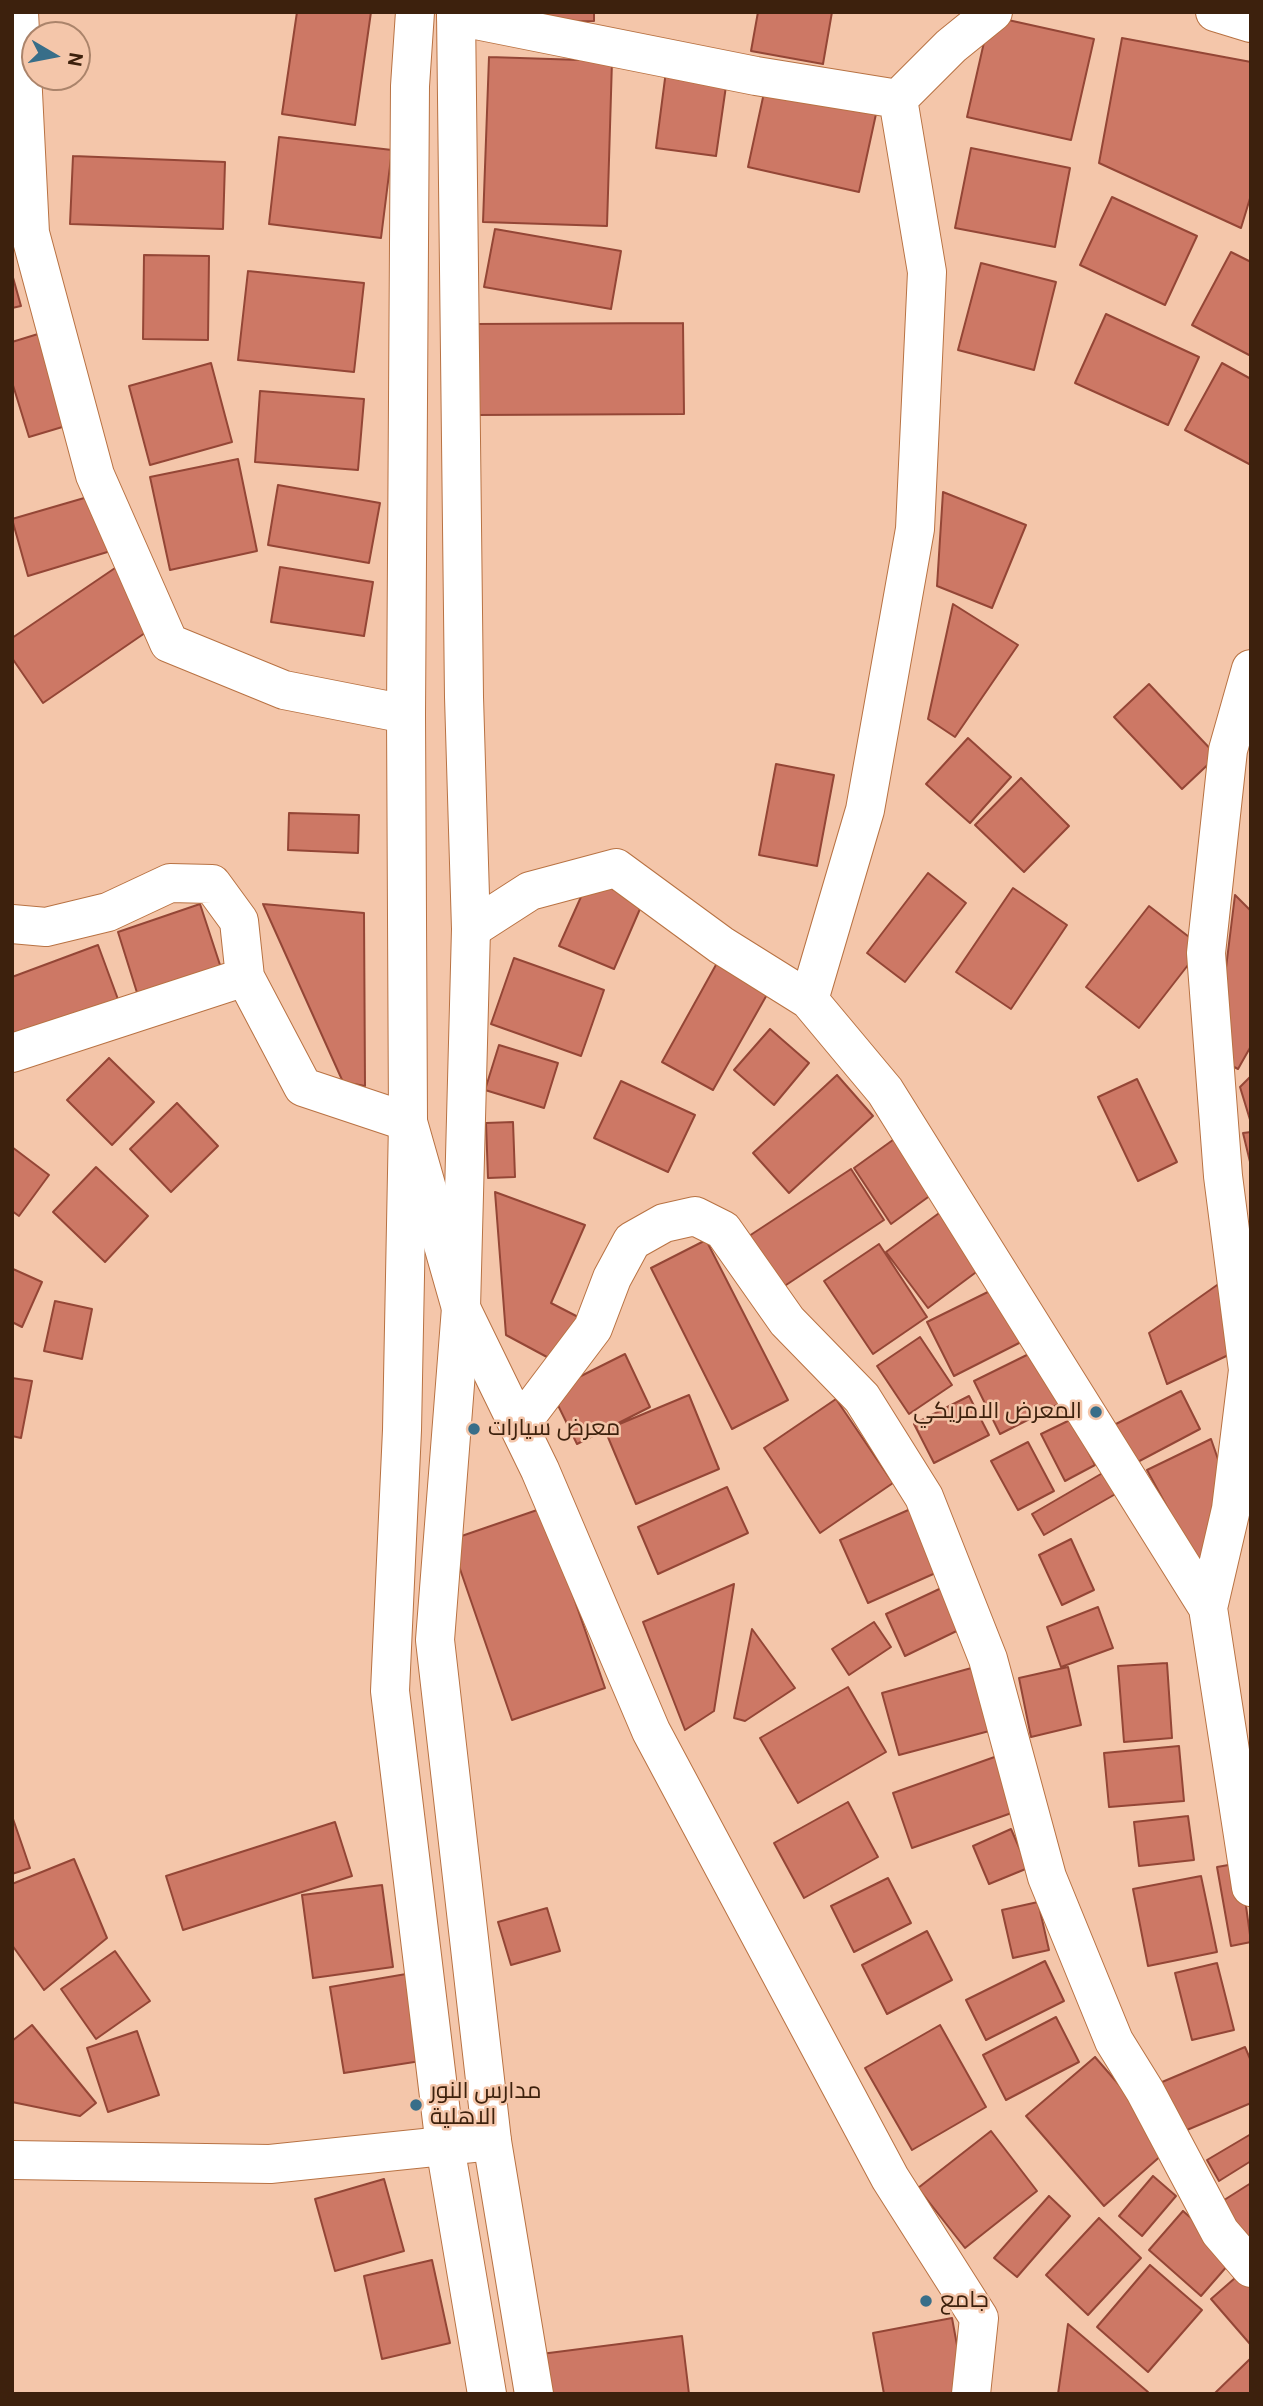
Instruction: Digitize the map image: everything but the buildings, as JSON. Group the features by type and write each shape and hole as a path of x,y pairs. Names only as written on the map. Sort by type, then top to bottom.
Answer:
{"street":[{"path":"19,12 30,233 95,475 169,643 284,690 406,714"},
{"path":"415,12 410,86 406,714 408,1122 402,1430 390,1691 445,2146 487,2394"},
{"path":"898,99 951,46 993,12"},
{"path":"1214,12 1251,23"},
{"path":"534,2394 492,2141 435,1640 460,1308 471,929 464,697 456,14 756,76 898,99"},
{"path":"808,1000 865,810 915,529 927,272 898,99"},
{"path":"1251,668 1228,750 1206,953 1223,1176 1248,1370 1231,1509 1208,1608 1251,1887"},
{"path":"471,929 530,891 616,867 721,945 808,1000 885,1091 1208,1608"},
{"path":"12,924 46,927 108,912 170,883 212,884 239,921 245,977 303,1087 408,1122"},
{"path":"12,1053 245,977"},
{"path":"408,1122 460,1308 519,1426 651,1731 890,2178 979,2318 971,2394"},
{"path":"519,1426 593,1328 612,1278 632,1241 664,1223 695,1216 723,1230 787,1321 862,1398 924,1497 988,1659 1047,1877 1114,2041 1145,2091 1220,2232 1251,2268"},
{"path":"12,2160 270,2164 492,2141"}],"place":[{"name":"المعرض الامريكي","path":"1096,1412"},
{"name":"معرض سيارات","path":"474,1429"},
{"name":"مدارس النور الاهلية","path":"416,2105"},
{"name":"جامع","path":"926,2301"}]}
